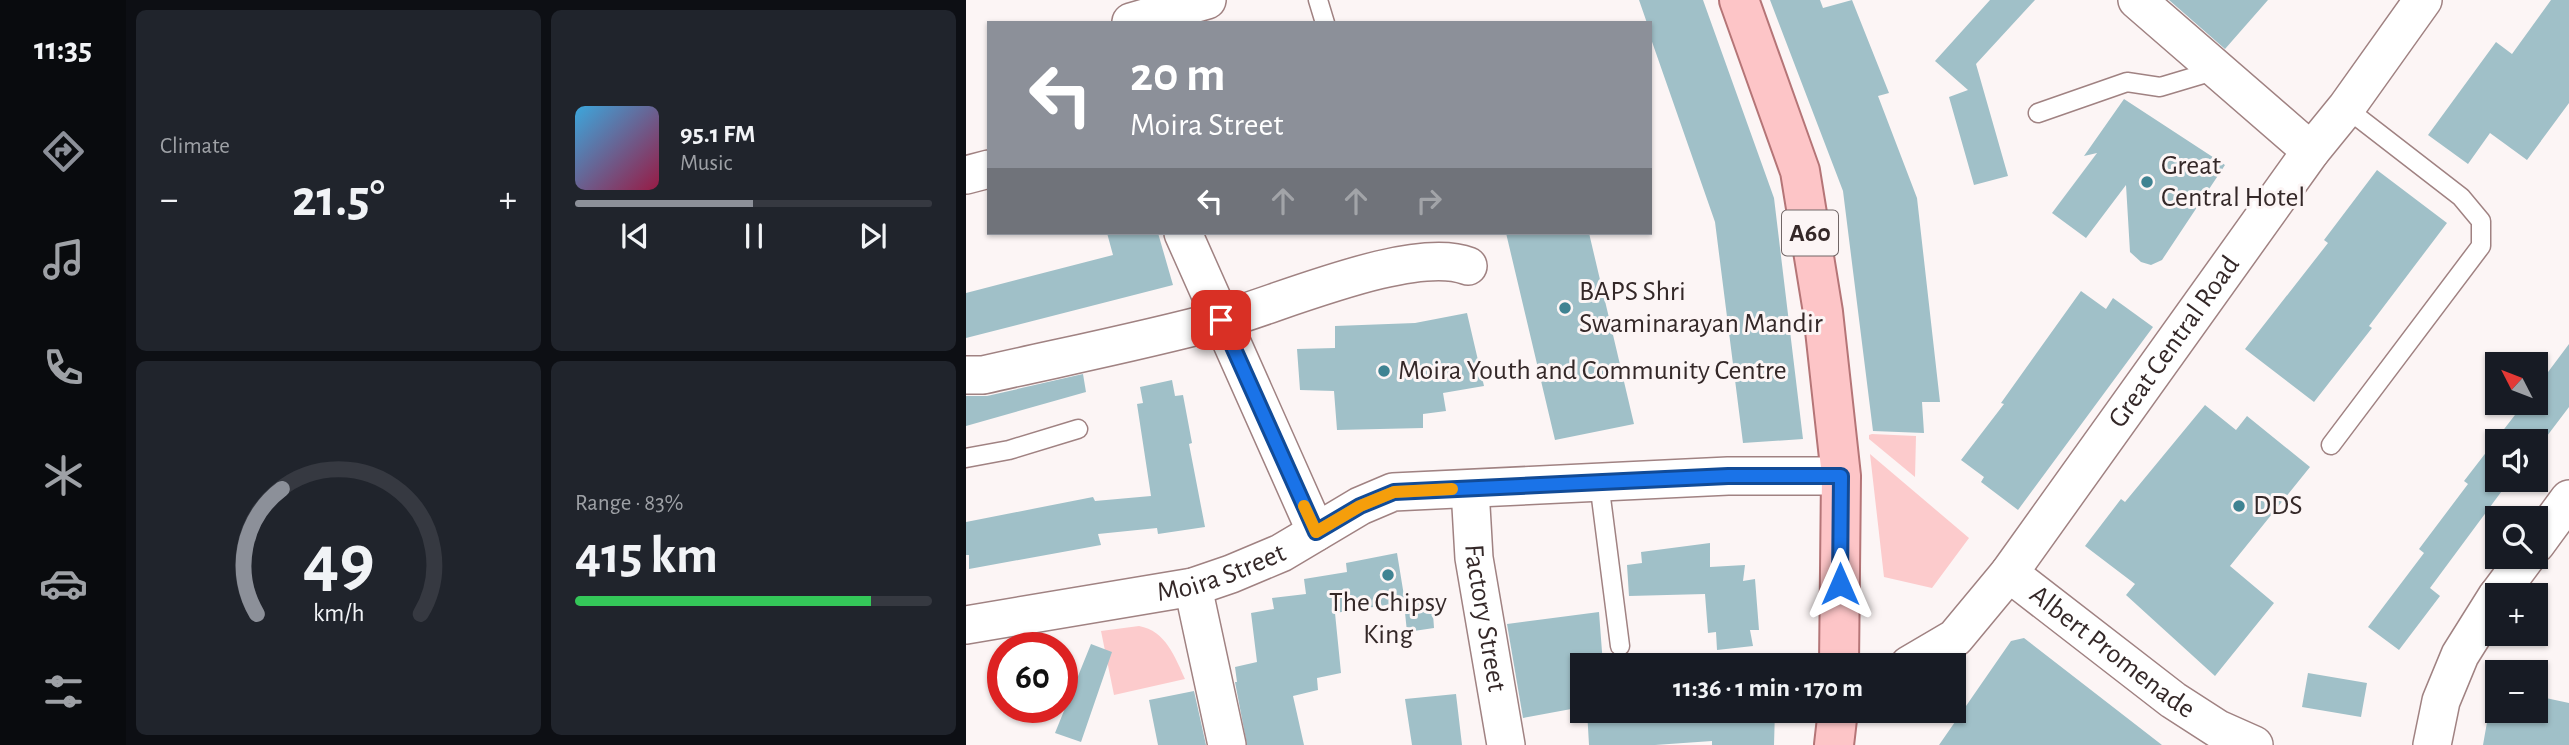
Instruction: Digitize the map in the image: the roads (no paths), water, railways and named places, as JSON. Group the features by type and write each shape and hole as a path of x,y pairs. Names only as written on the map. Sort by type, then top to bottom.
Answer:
{"main road":[{"name":"A60","path":"1739,0 1800,171 1823,312 1841,476 1839,653"},
{"path":"1834,745 1837,723"}],"street":[{"path":"1125,0 1131,21"},
{"path":"1134,21 1207,0"},
{"path":"2137,0 2311,150"},
{"name":"Great Central Road","path":"1929,653 1955,638 2009,573 2311,150 2346,108 2423,0"},
{"path":"966,175 987,170"},
{"path":"1184,235 1316,532"},
{"path":"966,375 983,375 1221,320 1373,272 1431,261 1460,262 1468,266"},
{"name":"Moira Street","path":"966,625 1193,587 1281,553 1360,506 1394,492 1728,476 1841,476"},
{"name":"Factory Street","path":"1470,489 1474,558 1506,745"},
{"path":"2548,528 2569,499"},
{"name":"Albert Promenade","path":"2009,573 2174,700 2218,729 2254,745"},
{"path":"1193,587 1227,745"},
{"path":"2432,745 2441,701 2460,655 2485,616"}],"lane":[{"path":"1318,0 1324,21"},
{"path":"2038,113 2127,82 2160,87 2217,70"},
{"path":"2331,445 2481,246 2481,221 2461,197 2346,108"},
{"path":"966,458 1009,450 1078,429"},
{"path":"1599,482 1620,646"}],"place":[{"name":"Great Central Hotel","path":"2147,182"},
{"name":"BAPS Shri Swaminarayan Mandir","path":"1565,308"},
{"name":"Moira Youth and Community Centre","path":"1384,371"},
{"name":"DDS","path":"2239,506"},
{"name":"The Chipsy King","path":"1388,575"}]}
